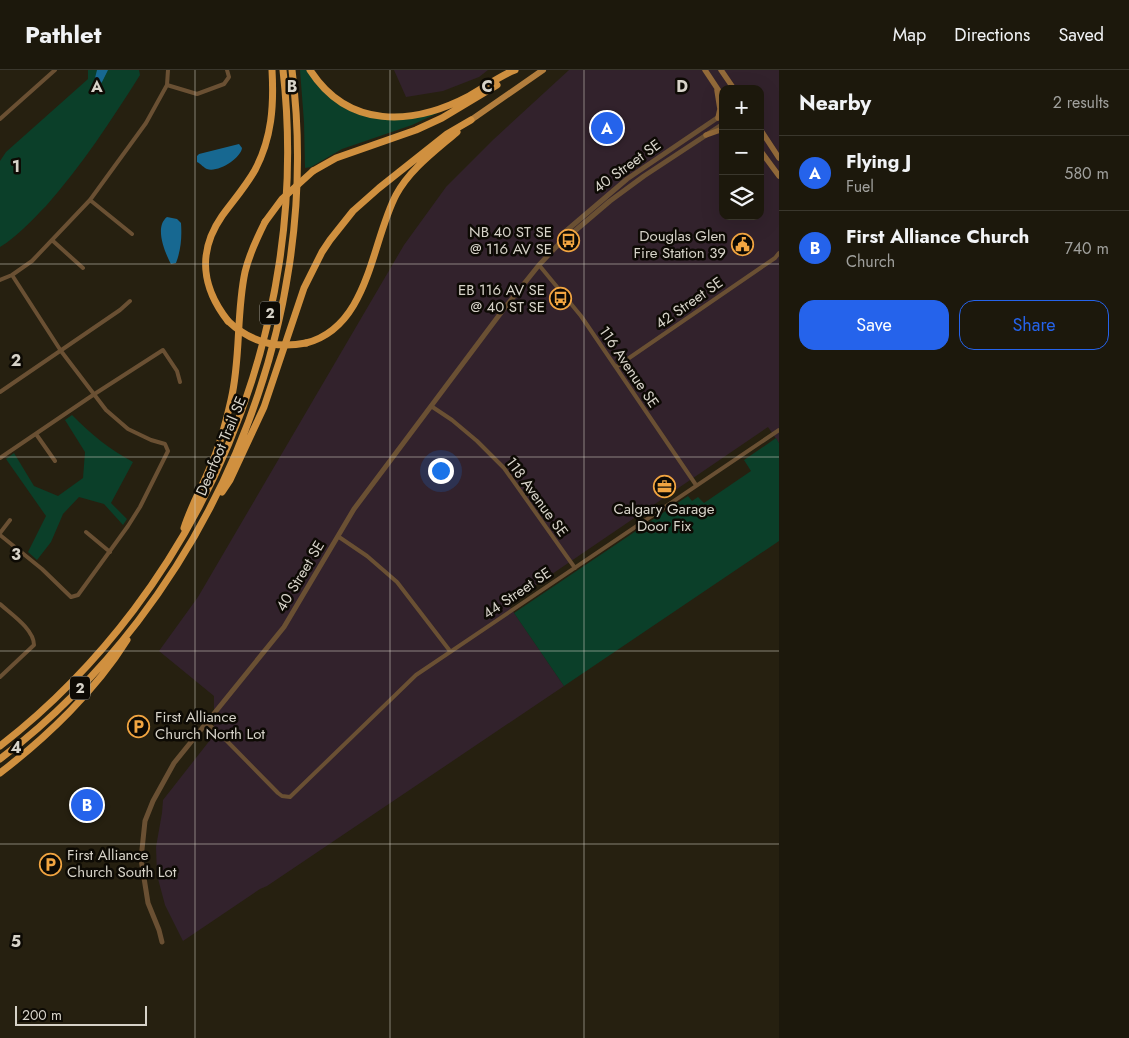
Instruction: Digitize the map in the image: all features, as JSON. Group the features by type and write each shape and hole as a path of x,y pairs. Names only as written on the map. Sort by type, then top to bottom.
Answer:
{"highway":[{"path":"272,70 273,111 267,142 255,170 216,226 207,252 206,274 208,289 218,308 228,321 242,333 266,343 282,346 306,343 321,338 341,324 357,301 387,214 404,182 415,169 471,120"},
{"name":"Deerfoot Trail SE","path":"0,746 63,690 109,641 149,588 180,540 208,491 229,445 248,392 268,324 279,266 286,205 287,126 283,70"},
{"name":"Deerfoot Trail SE","path":"0,759 80,688 121,642 177,565 206,517 230,468 249,421 266,370 282,304 291,250 296,192 296,111 292,70"},
{"path":"310,70 326,91 347,107 363,113 389,117 412,116 445,106 467,97 516,70"},
{"path":"180,540 189,511 212,464 227,418 236,376 241,297 246,271 255,242 265,222 282,199 313,171 336,158 416,130 442,118 485,93 516,70"},
{"path":"206,517 230,480 264,407 304,288 326,246 353,211 379,188 447,134 471,120"},
{"path":"0,773 23,755 81,699 117,658 148,607"},
{"path":"0,740 20,730"}],"main road":[{"path":"471,120 544,70"},
{"path":"705,70 719,91"},
{"path":"721,70 731,85"},
{"path":"717,88 719,101"},
{"path":"706,135 720,130"},
{"path":"761,130 779,158"},
{"path":"764,155 779,176"}],"street":[{"path":"0,119 55,70"},
{"path":"0,280 12,276 32,262 90,200 146,123 166,85 168,70"},
{"path":"166,85 197,94 224,84 228,77 227,70"},
{"name":"40 Street SE","path":"556,247 566,231 627,179 719,117"},
{"name":"40 Street SE","path":"162,942 160,930 148,903 141,859 146,821 153,800 163,780 206,722 284,627 354,509 539,265 556,247 634,184 719,127"},
{"path":"90,200 132,234"},
{"path":"53,241 83,268"},
{"name":"42 Street SE","path":"616,367 778,256"},
{"name":"116 Avenue SE","path":"539,265 581,316 696,485"},
{"path":"10,520 0,534 42,569 71,597 78,595 140,508 168,451 165,444 151,440 128,429 106,410 61,351 12,276"},
{"path":"0,392 130,301"},
{"path":"0,458 163,350 177,371 180,382"},
{"name":"118 Avenue SE","path":"431,406 452,420 477,441 504,468 574,568"},
{"name":"44 Street SE","path":"206,722 278,793 287,798 295,793 416,675 779,430"},
{"path":"36,434 55,461"},
{"path":"86,532 110,552"},
{"path":"339,537 367,556 397,582 450,651"},
{"path":"0,604 34,639 34,645 0,677"}],"shaded area":[{"path":"394,70 488,70 479,77 443,91 406,97"},
{"path":"569,70 779,70 779,443 768,427 508,604 564,686 183,941 165,905 157,875 156,847 163,800 214,735 214,696 159,651 198,597 404,245 446,187 494,139"}],"green space":[{"path":"88,70 139,70 140,75 72,175 46,206 24,228 0,247 0,161 6,152 88,79"},
{"path":"300,70 307,70 315,83 335,102 355,113 366,116 437,111 438,113 412,125 342,149 311,167 305,168"},
{"path":"72,415 101,441 133,462 111,503 127,519 123,525 104,504 79,497 63,514 51,542 37,560 28,552 46,516 6,459 14,453 34,486 58,496 83,478 85,452 65,420"},
{"path":"776,438 779,443 779,541 564,686 514,613 688,496 692,501 698,497 704,503 751,471 744,460"}],"water":[{"path":"97,70 108,70 102,82 94,90 93,86"},
{"path":"239,144 242,148 241,152 223,167 212,170 197,162 199,154"},
{"path":"167,217 177,219 181,223 179,253 176,263 171,264 161,233 163,221"}],"place":[{"name":"Flying J","path":"607,128"},
{"name":"NB 40 ST SE @ 116 AV SE","path":"568,241"},
{"name":"Douglas Glen Fire Station 39","path":"742,245"},
{"name":"EB 116 AV SE @ 40 ST SE","path":"561,299"},
{"name":"Calgary Garage Door Fix","path":"664,486"},
{"name":"First Alliance Church North Lot","path":"139,726"},
{"name":"First Alliance Church","path":"87,805"},
{"name":"First Alliance Church South Lot","path":"51,864"}]}
